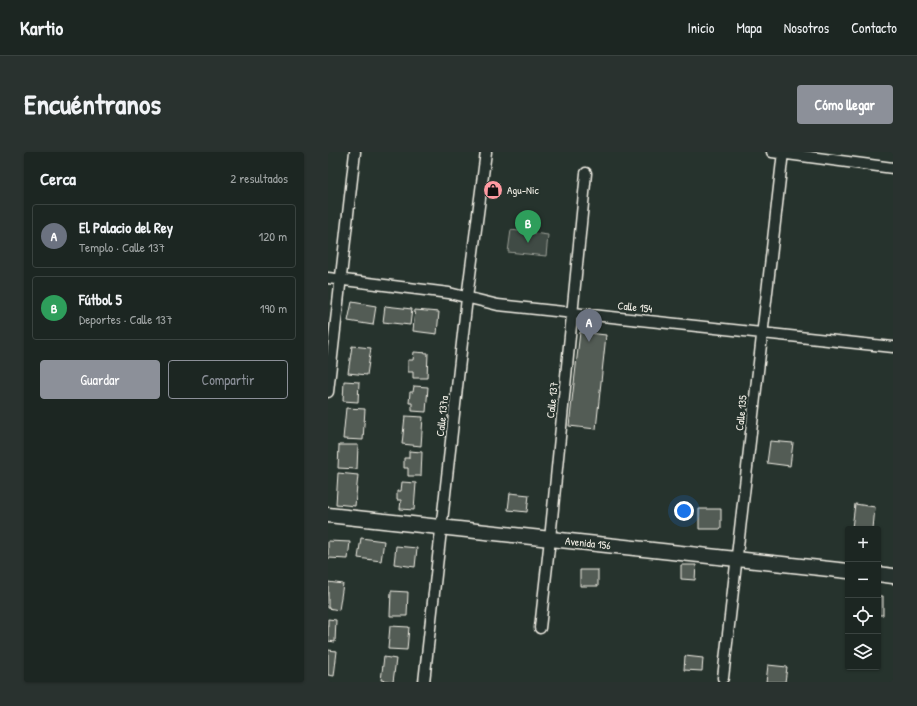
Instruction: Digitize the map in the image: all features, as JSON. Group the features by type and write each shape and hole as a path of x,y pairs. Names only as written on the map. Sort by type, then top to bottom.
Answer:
{"main road":[{"name":"Avenida 156","path":"328,515 845,571"},
{"path":"881,574 893,576"}],"street":[{"path":"328,392 355,152"},
{"name":"Calle 137a","path":"424,682 467,298 486,152"},
{"path":"772,152 783,152 893,168"},
{"name":"Calle 135","path":"724,678 783,152"},
{"name":"Calle 137","path":"540,628 586,174"},
{"name":"Calle 154","path":"328,278 449,293 498,305 893,347"}],"shaded area":[{"path":"511,230 548,235 546,256 508,252"}],"building":[{"path":"352,302 376,306 373,325 348,321"},
{"path":"385,306 412,309 410,325 383,322"},
{"path":"415,310 439,312 437,334 413,331"},
{"path":"580,332 606,335 596,429 569,426"},
{"path":"352,346 371,348 367,375 348,373"},
{"path":"414,352 428,353 427,378 413,378 413,372 408,372 408,360 413,360"},
{"path":"344,381 359,382 358,402 343,401"},
{"path":"414,386 428,387 426,412 412,411 412,403 409,403 410,392 413,392"},
{"path":"346,408 365,409 363,440 343,439"},
{"path":"405,416 423,417 421,446 402,444"},
{"path":"770,441 793,443 790,466 767,463"},
{"path":"339,445 358,445 357,469 338,468"},
{"path":"409,451 422,452 421,476 408,476 408,468 404,468 404,458 409,458"},
{"path":"338,473 358,475 355,506 336,504"},
{"path":"402,482 416,483 414,510 400,509 401,500 397,500 397,491 401,491"},
{"path":"510,493 529,495 527,512 508,510"},
{"path":"855,504 875,507 873,526 852,526"},
{"path":"699,509 721,509 721,529 699,529"},
{"path":"361,538 384,541 381,561 358,558"},
{"path":"328,541 350,542 348,559 328,558"},
{"path":"396,546 417,548 415,567 394,564"},
{"path":"681,565 696,565 695,580 681,579"},
{"path":"580,570 598,570 598,586 580,586"},
{"path":"328,582 343,584 339,610 328,608"},
{"path":"391,591 408,592 407,616 390,616"},
{"path":"881,596 883,596 883,615 881,615"},
{"path":"328,619 336,620 335,642 328,641"},
{"path":"390,626 409,627 407,650 388,649"},
{"path":"328,650 337,651 334,676 328,675"},
{"path":"685,656 703,658 702,671 684,670"},
{"path":"384,657 396,659 393,682 381,680"},
{"path":"768,665 787,667 785,682 766,682"}],"place":[{"name":"Agu-Nic","path":"493,190"},
{"name":"Fútbol 5","path":"528,243"},
{"name":"El Palacio del Rey","path":"589,342"}]}
